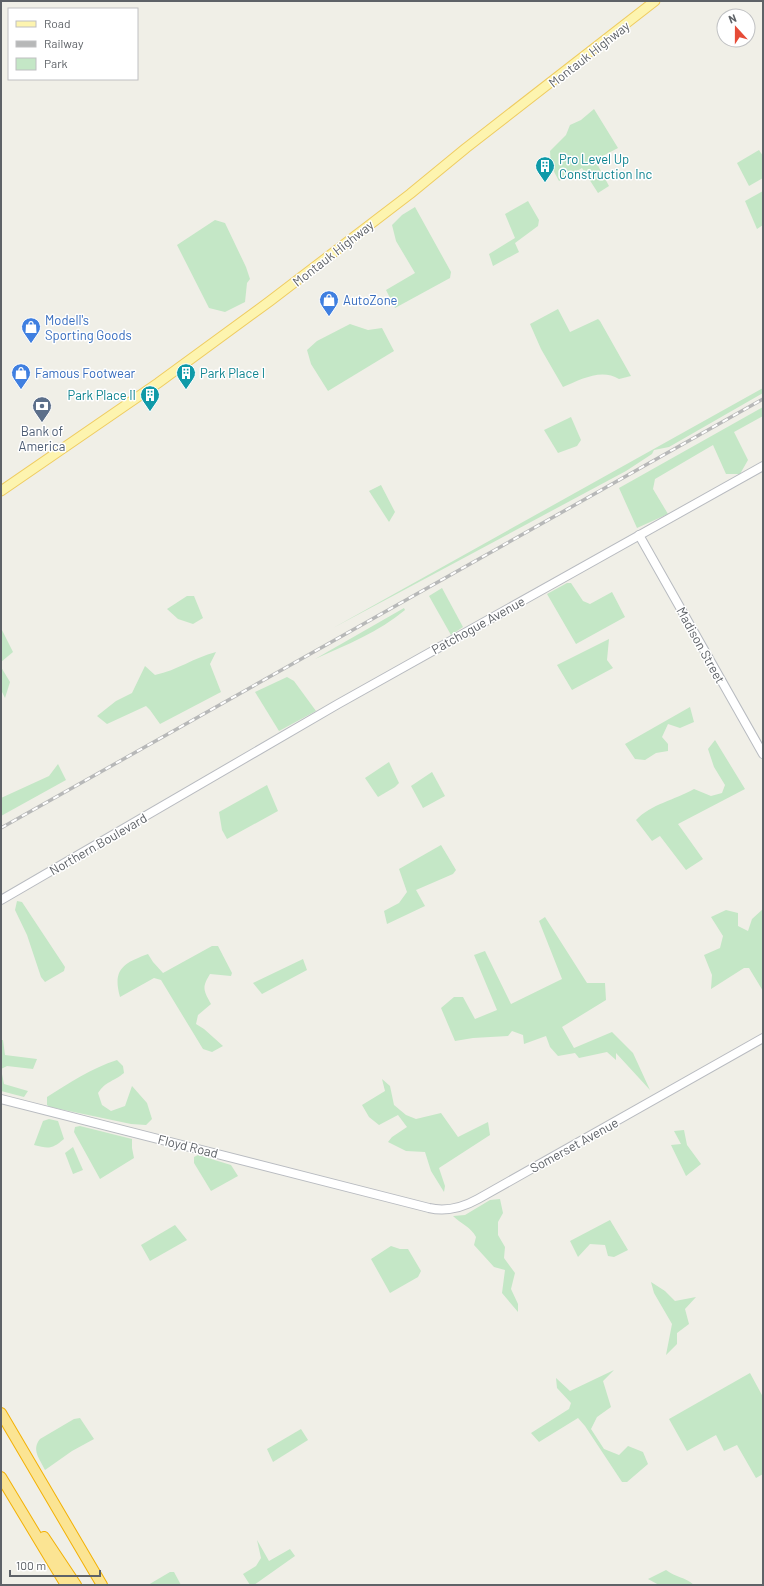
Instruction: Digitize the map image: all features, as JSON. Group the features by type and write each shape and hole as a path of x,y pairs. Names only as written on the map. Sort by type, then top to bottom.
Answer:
{"highway":[{"path":"1,1413 102,1585"},
{"path":"1,1477 66,1585"},
{"path":"23,1513 40,1532 76,1585"}],"main road":[{"name":"Montauk Highway","path":"1,491 158,383 282,292 655,1"}],"street":[{"name":"Patchogue Avenue","path":"195,788 332,708 763,466"},
{"name":"Madison Street","path":"639,535 763,754"},
{"name":"Northern Boulevard","path":"1,900 195,788"},
{"name":"Somerset Avenue","path":"375,1194 434,1209 454,1209 468,1205 763,1038"},
{"name":"Floyd Road","path":"1,1099 375,1194"}],"green space":[{"path":"594,109 618,148 595,160 609,186 598,193 582,168 559,181 551,166 550,151 566,135 570,125 581,120"},
{"path":"759,150 763,156 763,178 749,186 737,163"},
{"path":"763,191 763,225 757,229 745,201"},
{"path":"528,201 539,220 538,226 515,243 519,252 493,266 489,254 515,238 505,214"},
{"path":"415,207 451,272 450,278 395,308 386,290 415,273 396,241 392,225 402,215"},
{"path":"215,220 225,223 246,267 250,279 247,283 245,302 225,312 209,308 177,245"},
{"path":"558,309 570,332 598,319 631,376 619,379 605,375 591,376 563,387 541,349 530,324"},
{"path":"350,324 368,330 382,328 394,351 328,391 311,364 307,350 317,341"},
{"path":"763,388 763,393 669,447 654,450 652,454 626,471 333,628"},
{"path":"763,407 763,416 734,432 748,460 740,474 726,474 713,445 655,479 653,489 668,514 637,528 619,488"},
{"path":"571,417 581,440 577,446 558,453 544,430"},
{"path":"381,485 395,512 389,522 369,491"},
{"path":"567,583 571,583 583,601 590,604 612,592 625,617 576,644 547,594"},
{"path":"442,588 463,627 451,635 429,596"},
{"path":"187,596 194,596 203,618 193,624 178,619 167,609"},
{"path":"404,608 405,610 384,625 315,659"},
{"path":"1,628 13,652 1,662"},
{"path":"609,639 607,660 613,668 572,690 557,665"},
{"path":"216,652 210,664 221,692 160,724 146,706 107,724 97,716 116,701 132,693 145,666 155,675"},
{"path":"1,667 10,682 5,698 1,690"},
{"path":"287,677 294,681 316,711 279,731 255,692"},
{"path":"690,707 694,722 680,728 668,724 662,737 668,744 668,751 656,753 645,760 635,759 625,744"},
{"path":"715,740 745,789 678,824 703,859 686,870 660,836 652,841 636,820 656,806 694,789 711,796 722,793 725,785 714,767 708,749"},
{"path":"389,762 399,783 378,797 365,778"},
{"path":"58,764 66,780 1,816 1,798 49,776"},
{"path":"432,772 445,796 423,808 411,786"},
{"path":"267,785 278,811 227,839 222,830 219,812"},
{"path":"441,845 456,870 453,874 416,890 425,906 387,924 384,911 399,903 407,892 399,869"},
{"path":"17,901 22,902 65,967 64,971 45,982 41,977 27,935 15,910"},
{"path":"763,909 763,991 749,968 744,968 711,989 712,975 704,955 720,948 723,936 711,917 726,910 738,913 738,926 748,931 752,919"},
{"path":"545,917 587,983 605,983 606,1000 562,1027 574,1048 612,1032 633,1053 650,1090 616,1053 616,1060 607,1052 579,1058 575,1053 558,1056 550,1047 546,1036 524,1044 523,1035 512,1031 508,1036 473,1038 455,1041 441,1008 454,997 463,997 475,1019 497,1010 474,955 485,951 511,1004 562,979 539,921"},
{"path":"212,946 218,946 232,973 231,976 210,974 204,989 211,1004 198,1015 196,1024 223,1046 212,1052 203,1049 161,980 154,978 120,997 118,980 119,973 126,964 148,954 163,973"},
{"path":"303,959 307,970 262,994 253,983"},
{"path":"1,1040 3,1040 5,1055 37,1059 33,1069 7,1066 1,1069"},
{"path":"117,1060 123,1066 124,1073 107,1084 98,1093 102,1105 111,1111 125,1106 132,1086 147,1103 152,1119 146,1125 131,1124 50,1107 47,1105 47,1097 72,1081"},
{"path":"1,1069 4,1084 28,1091 24,1097 1,1091"},
{"path":"382,1079 390,1086 394,1105 406,1115 416,1119 441,1113 458,1137 488,1122 490,1135 439,1168 445,1186 444,1192 431,1171 425,1152 406,1151 388,1142 392,1137 407,1127 398,1115 379,1125 369,1117 362,1105 385,1091"},
{"path":"49,1119 58,1121 64,1139 56,1145 50,1147 34,1145 43,1121"},
{"path":"80,1126 132,1139 134,1158 100,1179 74,1132 75,1127"},
{"path":"684,1130 687,1145 701,1164 686,1176 671,1145 681,1144 674,1131"},
{"path":"73,1147 83,1170 73,1174 65,1153"},
{"path":"198,1155 231,1165 238,1176 211,1191 194,1163 194,1157"},
{"path":"500,1199 503,1213 498,1222 498,1235 505,1247 504,1258 515,1273 511,1289 518,1304 518,1312 502,1293 505,1270 494,1267 474,1245 476,1237 474,1234 469,1228 453,1216 465,1215 490,1200"},
{"path":"610,1220 628,1250 614,1257 608,1256 605,1245 590,1244 578,1257 570,1241"},
{"path":"175,1225 187,1240 150,1261 141,1245"},
{"path":"391,1246 400,1249 408,1249 421,1271 418,1277 390,1293 371,1259"},
{"path":"651,1282 665,1291 675,1301 696,1297 685,1309 689,1324 677,1333 677,1344 666,1355 672,1324 654,1293"},
{"path":"614,1370 603,1381 611,1407 597,1417 591,1429 604,1449 619,1455 628,1446 643,1452 648,1464 627,1482 622,1482 585,1426 578,1418 539,1442 531,1433 569,1409 571,1403 557,1388 556,1378 570,1391"},
{"path":"750,1373 763,1397 763,1474 756,1478 737,1445 724,1451 716,1435 687,1451 669,1419"},
{"path":"80,1418 94,1439 72,1451 45,1470 36,1451 37,1443 40,1439 74,1419"},
{"path":"301,1429 308,1440 273,1462 267,1449"},
{"path":"257,1540 269,1561 290,1549 295,1556 254,1585 250,1585 243,1574 256,1566 261,1558"},
{"path":"666,1570 694,1585 659,1585 648,1579"},
{"path":"170,1572 174,1572 181,1585 148,1585"}],"railway":[{"path":"1,828 763,399"}],"place":[{"name":"Pro Level Up Construction Inc","path":"545,183"},
{"name":"AutoZone","path":"329,317"},
{"name":"Modell's Sporting Goods","path":"31,344"},
{"name":"Famous Footwear","path":"21,390"},
{"name":"Park Place I","path":"186,390"},
{"name":"Park Place II","path":"150,412"},
{"name":"Bank of America","path":"42,423"}]}
